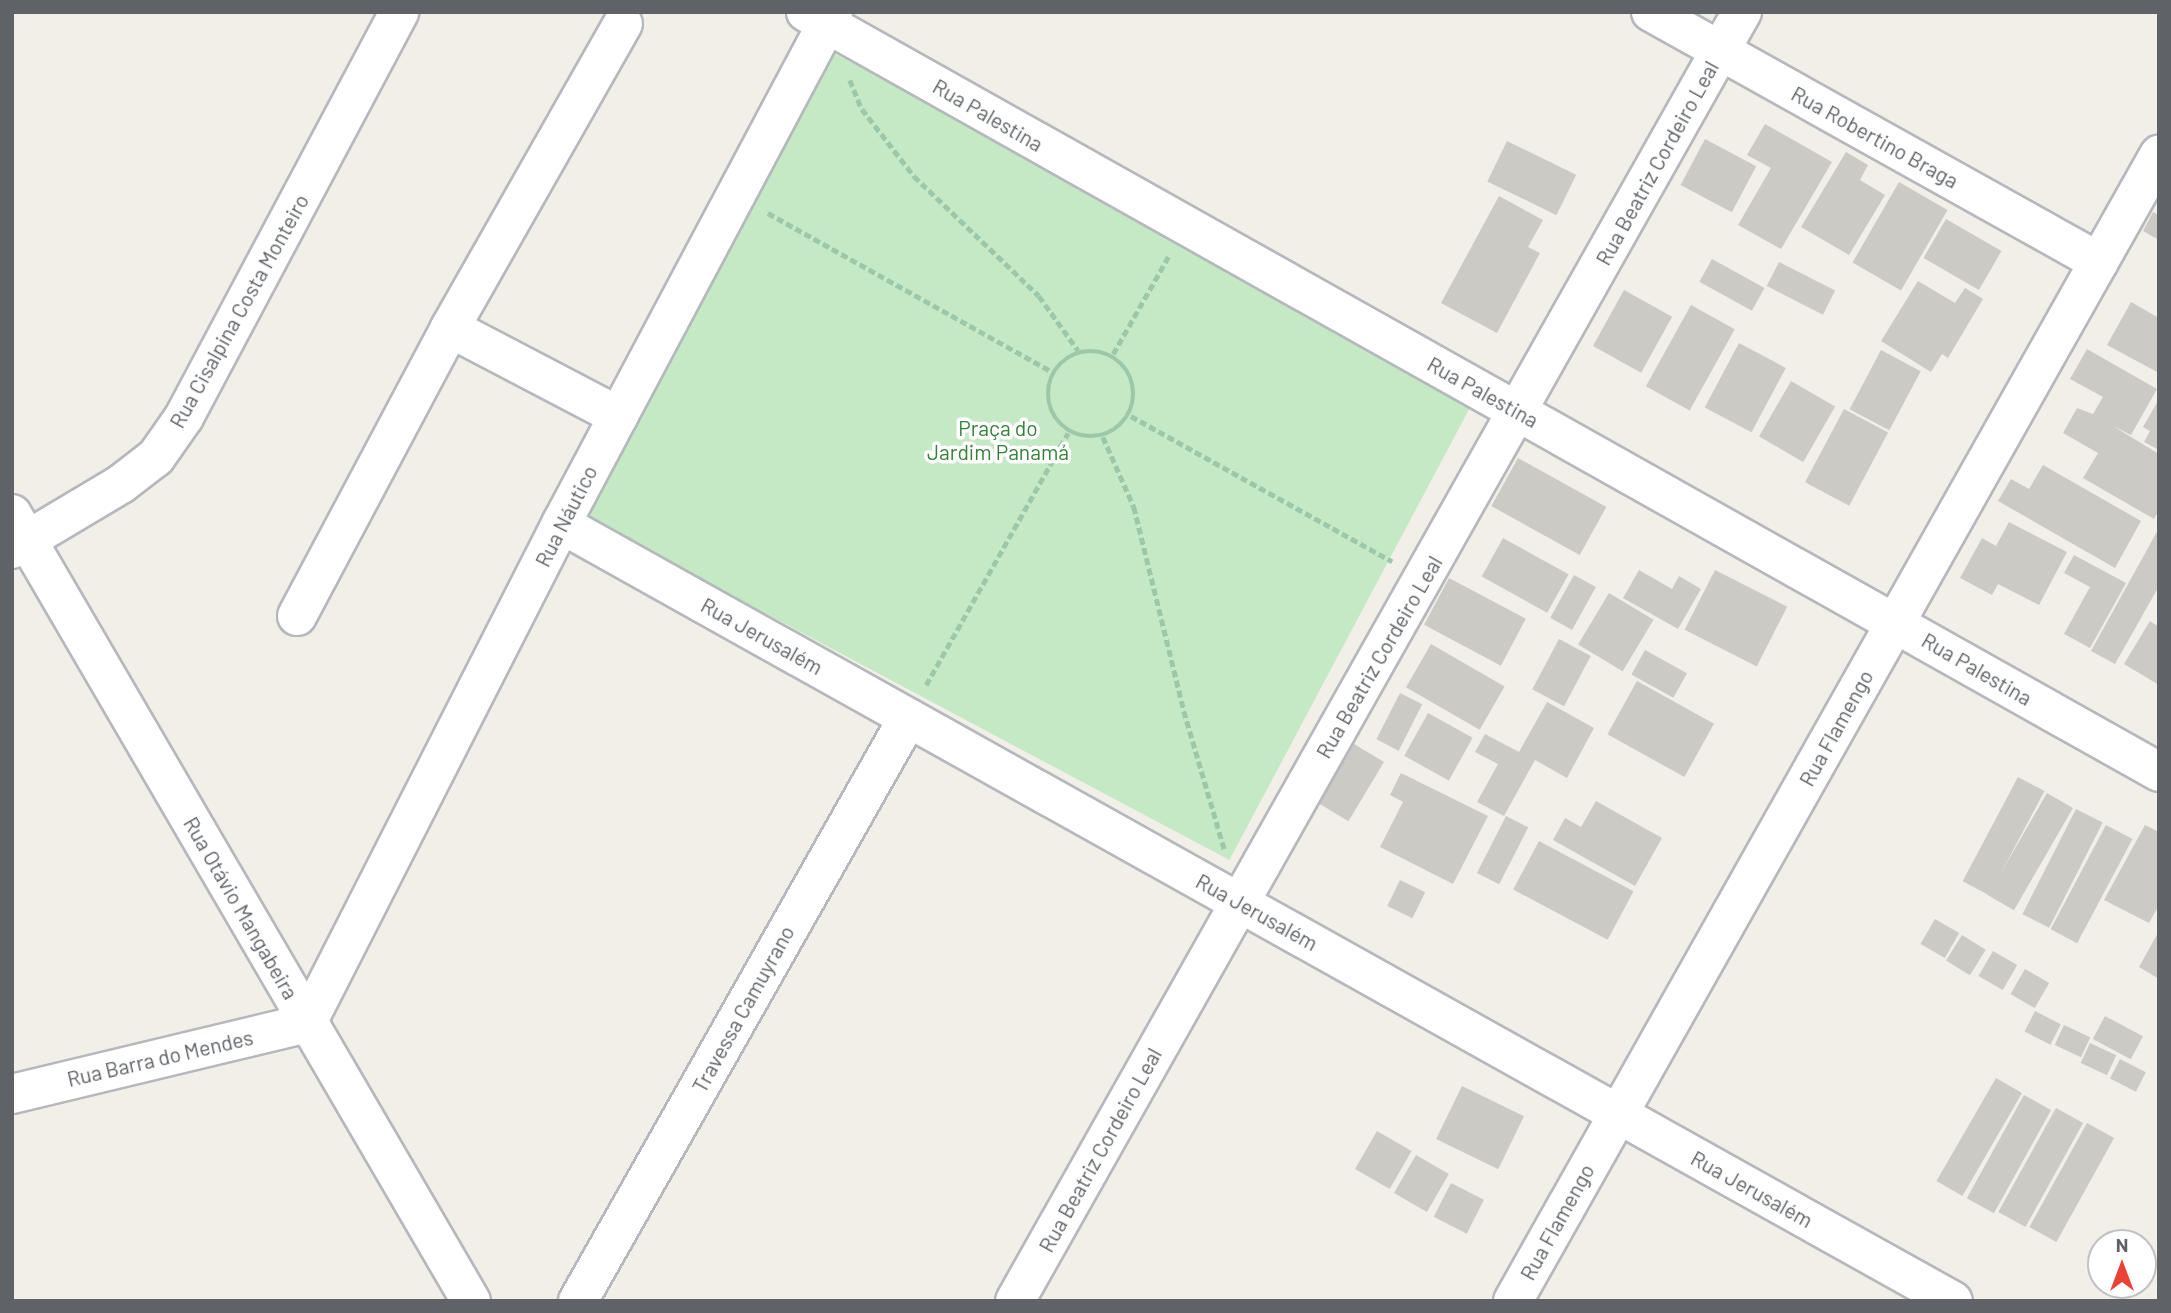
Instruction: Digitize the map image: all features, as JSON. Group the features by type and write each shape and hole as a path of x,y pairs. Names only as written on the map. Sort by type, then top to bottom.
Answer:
{"street":[{"name":"Rua Cisalpina Costa Monteiro","path":"17,534 121,484 156,457 184,416 399,12"},
{"name":"Rua Robertino Braga","path":"1651,12 2099,262"},
{"name":"Rua Beatriz Cordeiro Leal","path":"1015,1301 1742,12"},
{"name":"Rua Náutico","path":"307,1023 561,524 736,195 822,16"},
{"name":"Rua Palestina","path":"822,16 1185,226 2159,772"},
{"path":"297,616 450,328 623,24"},
{"name":"Rua Flamengo","path":"1513,1301 2159,155"},
{"path":"450,328 618,416"},
{"name":"Rua Jerusalém","path":"561,524 1953,1301"},
{"name":"Rua Otávio Mangabeira","path":"17,534 471,1301"},
{"name":"Travessa Camuyrano","path":"578,1301 908,718"},
{"name":"Rua Barra do Mendes","path":"12,1094 307,1023"}],"path":[{"path":"822,16 862,109 914,176 1039,296 1078,350"},
{"path":"736,195 1051,371"},
{"path":"1113,354 1185,226"},
{"path":"1078,350 1113,354 1135,381 1131,416 1103,437 1068,433 1046,406 1051,371 1078,350"},
{"path":"1131,416 1423,578"},
{"path":"908,718 1068,433"},
{"path":"1103,437 1134,507 1184,711 1239,903"}],"green space":[{"name":"Praça do Jardim Panamá","path":"834,53 1477,395 1229,860 587,518"}],"building":[{"path":"1765,124 1832,162 1781,249 1738,225 1771,168 1747,155"},
{"path":"1705,139 1756,166 1732,212 1681,185"},
{"path":"1507,141 1576,175 1556,215 1487,181"},
{"path":"1846,152 1868,165 1860,180 1885,195 1849,255 1801,227"},
{"path":"1899,182 1947,210 1901,291 1852,263"},
{"path":"1499,196 1543,220 1528,247 1540,253 1497,333 1441,303"},
{"path":"2153,212 2159,215 2159,240 2143,231"},
{"path":"1946,219 2001,251 1979,290 1924,258"},
{"path":"1712,259 1764,288 1752,311 1699,282"},
{"path":"1779,262 1835,291 1823,315 1767,286"},
{"path":"1918,281 1955,303 1965,288 1983,299 1948,358 1942,354 1931,372 1881,341"},
{"path":"1624,290 1672,317 1641,373 1593,346"},
{"path":"2131,302 2159,318 2159,373 2107,345"},
{"path":"1691,305 1735,329 1690,411 1646,386"},
{"path":"1739,343 1786,368 1752,432 1705,407"},
{"path":"2087,349 2157,389 2131,435 2113,426 2159,454 2159,510 2154,519 2083,478 2098,453 2063,433 2077,408 2093,414 2103,397 2070,379"},
{"path":"1881,350 1921,371 1889,430 1850,409"},
{"path":"1791,381 1835,406 1803,462 1759,436"},
{"path":"2159,399 2159,450 2144,442 2150,431 2143,427"},
{"path":"1844,409 1888,432 1849,506 1805,482"},
{"path":"1518,458 1606,507 1580,555 1491,506"},
{"path":"2043,465 2141,521 2115,568 1998,501 2011,479 2029,489"},
{"path":"2009,522 2067,552 2039,605 1998,584 1992,595 1960,578 1982,538 1996,546"},
{"path":"2159,528 2159,586 2115,664 2091,651"},
{"path":"1503,538 1569,574 1547,613 1482,576"},
{"path":"2074,555 2126,583 2090,648 2064,634 2090,587 2064,573"},
{"path":"1639,570 1672,589 1679,576 1701,589 1678,629 1623,598"},
{"path":"1715,570 1787,607 1757,666 1685,630"},
{"path":"1574,575 1596,587 1572,630 1550,618"},
{"path":"1449,578 1526,619 1501,666 1424,625"},
{"path":"1609,593 1654,620 1623,671 1578,644"},
{"path":"2150,621 2159,627 2159,685 2124,664"},
{"path":"1559,639 1591,656 1564,706 1532,689"},
{"path":"1431,644 1505,687 1480,730 1406,687"},
{"path":"1645,650 1687,673 1673,698 1631,674"},
{"path":"1637,681 1714,724 1684,777 1607,734"},
{"path":"1400,693 1422,704 1399,751 1376,739"},
{"path":"1547,702 1594,728 1567,778 1535,760 1504,816 1477,802 1498,764 1475,752 1485,734 1519,752"},
{"path":"1428,713 1473,738 1449,781 1404,756"},
{"path":"1354,744 1384,762 1348,821 1318,803"},
{"path":"1401,773 1488,816 1453,884 1380,847 1403,802 1390,795"},
{"path":"2018,777 2044,791 1989,895 1963,881"},
{"path":"2047,793 2073,808 2014,910 1988,895"},
{"path":"1596,801 1662,838 1635,886 1553,840 1565,818 1581,827"},
{"path":"2076,809 2103,823 2049,928 2022,914"},
{"path":"1506,816 1528,827 1499,884 1477,873"},
{"path":"2106,825 2132,839 2077,943 2051,929"},
{"path":"2145,825 2159,832 2159,905 2149,923 2104,900"},
{"path":"1539,841 1633,891 1608,940 1513,890"},
{"path":"1400,880 1425,892 1412,918 1387,906"},
{"path":"1935,919 1959,933 1945,958 1920,944"},
{"path":"2159,931 2159,979 2139,967"},
{"path":"1962,935 1986,950 1970,975 1946,960"},
{"path":"1993,951 2017,965 2003,990 1978,976"},
{"path":"2025,969 2049,983 2035,1008 2010,994"},
{"path":"2035,1011 2061,1024 2050,1045 2025,1031"},
{"path":"2105,1016 2143,1036 2131,1059 2093,1039"},
{"path":"2064,1025 2090,1037 2081,1057 2055,1045"},
{"path":"2090,1043 2116,1055 2107,1075 2081,1063"},
{"path":"2120,1059 2146,1072 2136,1092 2110,1079"},
{"path":"1996,1078 2022,1093 1962,1196 1936,1181"},
{"path":"1462,1086 1524,1116 1498,1169 1436,1139"},
{"path":"2024,1095 2051,1110 1994,1213 1967,1198"},
{"path":"2056,1108 2083,1123 2025,1227 1998,1212"},
{"path":"2087,1123 2114,1138 2056,1242 2029,1227"},
{"path":"1377,1131 1412,1151 1390,1189 1355,1169"},
{"path":"1416,1155 1449,1174 1427,1212 1394,1193"},
{"path":"1451,1183 1484,1200 1467,1234 1434,1217"}]}
